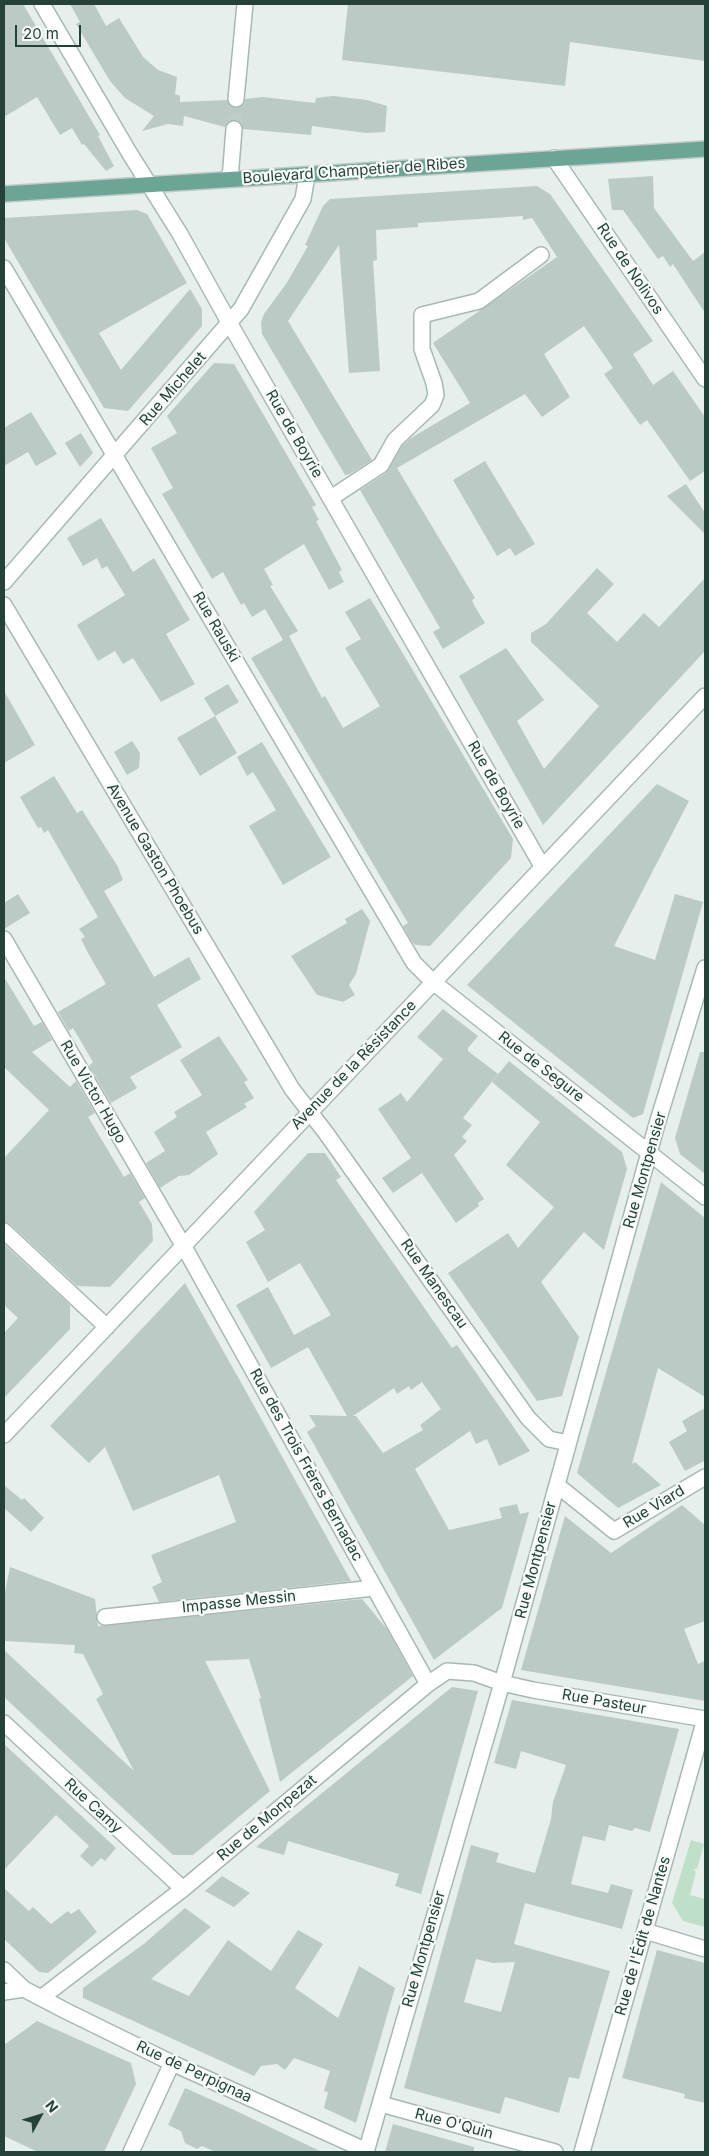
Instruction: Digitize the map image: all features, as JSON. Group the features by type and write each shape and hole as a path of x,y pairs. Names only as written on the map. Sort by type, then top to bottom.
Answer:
{"main road":[{"name":"Boulevard Champetier de Ribes","path":"4,194 705,148"}],"street":[{"name":"Rue de Boyrie","path":"42,4 177,228 230,324 542,866"},
{"path":"236,99 245,4"},
{"path":"230,179 234,129"},
{"name":"Rue de Nolivos","path":"554,158 705,379"},
{"name":"Rue Michelet","path":"4,582 230,324 255,287 303,199 307,174"},
{"path":"331,498 381,465 395,440 432,405 436,395 422,349 422,315 479,301 541,255"},
{"name":"Rue Rauski","path":"4,268 414,963 433,982"},
{"name":"Avenue Gaston Phoebus","path":"4,605 292,1089 310,1112"},
{"name":"Avenue de la Résistance","path":"4,1435 705,696"},
{"name":"Rue Victor Hugo","path":"4,939 183,1246"},
{"name":"Rue Montpensier","path":"366,2151 502,1683 649,1153 705,968"},
{"name":"Rue de Segure","path":"433,982 705,1197"},
{"name":"Rue Manescau","path":"310,1112 528,1418 549,1438 568,1443"},
{"path":"4,1231 106,1327"},
{"name":"Rue des Trois Frères Bernadac","path":"183,1246 428,1684"},
{"name":"Rue Viard","path":"557,1485 614,1531 705,1477"},
{"name":"Impasse Messin","path":"105,1617 374,1588"},
{"name":"Rue de Monpezat","path":"42,1998 183,1889 428,1684 447,1671 474,1673 502,1683"},
{"name":"Rue Pasteur","path":"502,1683 705,1719"},
{"name":"Rue de l'Édit de Nantes","path":"582,2152 705,1719"},
{"name":"Rue Camy","path":"4,1724 183,1889"},
{"path":"645,1931 705,1949"},
{"name":"Rue de Perpignaa","path":"4,1970 24,1989 172,2063 366,2151"},
{"path":"4,1992 24,1989"},
{"path":"131,2152 172,2063"},
{"name":"Rue O'Quin","path":"381,2104 555,2152"}],"green space":[{"path":"691,1840 704,1844 697,1869 693,1869 696,1872 690,1895 705,1899 705,1927 683,1921 672,1903"}],"building":[{"path":"4,4 23,4 100,135 98,136 114,166 106,171 84,144 82,145 72,128 60,135 37,97 4,117"},
{"path":"70,4 94,4 106,26 119,18 143,57 158,70 177,77 175,94 180,96 180,102 227,100 230,106 236,108 243,105 245,99 263,97 315,103 316,98 333,96 367,100 387,106 385,132 366,133 312,126 311,135 243,129 240,122 235,120 230,121 225,127 184,116 183,126 168,124 142,131 154,116 125,98 110,81 76,24 80,22"},
{"path":"348,4 705,4 705,61 570,42 565,86 342,60"},
{"path":"653,176 654,208 693,261 705,252 705,313 673,264 670,267 663,256 658,259 623,210 612,210 608,179"},
{"path":"537,186 550,194 653,341 633,354 653,385 673,371 705,417 705,471 690,481 647,420 640,425 604,374 613,368 584,326 544,354 570,397 542,417 525,394 397,468 475,598 472,600 474,605 485,623 443,649 433,632 440,628 360,490 386,473 402,446 411,438 470,403 433,343 557,257 532,218 523,220 523,216 418,223 418,227 376,230 377,260 373,261 380,371 349,373 339,245 288,321 372,460 350,474 345,475 262,334 261,322 264,314 286,284 308,246 305,245 323,206 330,199"},
{"path":"137,210 147,214 187,283 99,333 121,370 190,289 202,309 202,326 128,411 104,408 4,238 4,218"},
{"path":"214,363 234,364 316,505 312,507 319,520 316,521 342,570 339,572 344,582 329,590 304,544 264,569 273,585 270,586 298,631 289,636 322,698 325,696 343,728 380,706 345,648 361,639 345,612 370,598 513,839 511,858 430,946 416,945 412,942 403,926 408,923 251,658 283,640 265,609 252,617 244,603 241,605 223,572 212,579 162,494 173,488 151,448 177,433 167,416"},
{"path":"31,412 57,454 36,466 28,452 4,466 4,428"},
{"path":"81,433 93,453 80,467 65,443"},
{"path":"485,461 535,544 515,556 510,548 497,556 453,480"},
{"path":"686,484 705,513 705,534 667,496"},
{"path":"101,518 133,572 154,558 190,620 166,634 195,684 161,702 133,658 123,664 115,651 98,661 77,625 125,595 107,566 102,569 97,558 83,566 67,538"},
{"path":"597,568 614,584 587,613 617,642 644,613 659,627 705,578 705,651 543,825 459,676 506,648 544,700 517,721 544,769 599,706 531,642 531,633 546,624"},
{"path":"228,684 239,702 215,716 204,698"},
{"path":"4,691 35,745 4,763"},
{"path":"215,716 237,753 200,776 177,738"},
{"path":"132,741 140,753 139,768 127,775 114,752"},
{"path":"262,742 331,857 283,885 249,826 276,810 253,772 247,776 237,757"},
{"path":"54,776 77,813 82,810 118,867 123,880 104,891 154,977 189,957 201,979 157,1005 182,1047 130,1077 137,1088 111,1103 89,1066 93,1062 73,1028 69,1031 58,1012 106,984 81,939 85,937 79,929 98,917 48,830 44,833 41,827 38,828 20,797"},
{"path":"657,784 689,801 614,946 655,960 675,894 703,902 643,1114 633,1118 467,985"},
{"path":"18,894 30,913 4,929 4,903"},
{"path":"362,909 370,921 356,974 349,985 355,995 343,1002 317,995 291,956 347,923 345,919"},
{"path":"4,977 34,1026 42,1022 52,1040 32,1052 70,1087 76,1081 95,1113 88,1117 124,1177 130,1173 145,1198 139,1202 152,1224 153,1241 110,1287 77,1286 10,1224 4,1222 4,1158 49,1110 4,1067"},
{"path":"443,1009 478,1036 468,1048 468,1051 498,1074 463,1118 472,1125 462,1137 467,1141 454,1155 484,1199 478,1203 479,1206 456,1223 422,1173 393,1193 382,1178 411,1158 378,1109 401,1093 407,1102 443,1059 417,1037"},
{"path":"219,1036 248,1080 244,1082 254,1098 244,1104 247,1107 206,1132 218,1154 189,1175 179,1176 160,1188 146,1163 165,1151 154,1132 177,1117 174,1112 202,1095 180,1060"},
{"path":"700,1052 705,1052 705,1174 680,1154 675,1138"},
{"path":"509,1061 622,1152 627,1169 604,1250 584,1232 541,1282 579,1337 562,1396 537,1401 448,1273 508,1233 518,1248 554,1207 506,1165 540,1122 492,1082"},
{"path":"308,1153 325,1153 341,1177 336,1180 452,1348 457,1345 530,1451 499,1466 487,1439 476,1444 470,1431 415,1469 449,1530 502,1518 499,1508 517,1504 520,1514 529,1512 502,1608 434,1660 307,1432 316,1426 309,1415 347,1416 308,1347 271,1368 236,1305 268,1287 294,1335 331,1315 300,1263 268,1282 246,1242 265,1230 254,1212","holes":["422,1382 441,1409 420,1425 423,1430 383,1453 356,1416 353,1416 394,1388 397,1394 409,1386 411,1390"]},
{"path":"661,1182 705,1218 705,1397 658,1368 632,1464 635,1462 661,1485 618,1508 577,1473"},
{"path":"4,1244 70,1305 70,1329 4,1398 4,1333 18,1318 4,1305"},
{"path":"185,1283 351,1581 159,1602 152,1587 162,1582 151,1555 236,1522 219,1475 133,1511 105,1447 89,1463 50,1426"},
{"path":"705,1408 705,1464 704,1461 685,1471 669,1442 687,1431 682,1421"},
{"path":"4,1485 22,1500 24,1498 44,1518 31,1532 4,1508"},
{"path":"682,1505 705,1525 705,1621 684,1629 698,1664 705,1661 705,1701 521,1670 565,1516 611,1553"},
{"path":"10,1567 95,1599 98,1626 362,1599 387,1629 413,1676 280,1782 259,1699 261,1698 249,1659 205,1661 270,1791 193,1855 173,1855 4,1697 4,1650 134,1771 96,1699 103,1694 83,1654 74,1653 75,1645 4,1641 4,1597"},
{"path":"452,1687 478,1691 421,1894 395,1886 399,1874 288,1841 284,1855 256,1847"},
{"path":"512,1700 679,1729 650,1832 635,1828 632,1831 609,1825 605,1841 583,1836 571,1884 608,1893 611,1884 633,1890 622,1929 525,1903 514,1944 610,1971 579,2079 569,2077 559,2113 505,2097 500,2114 404,2088 471,1845 499,1853 496,1862 535,1873 551,1819 553,1802 566,1765 521,1751 516,1769 494,1763","holes":["476,1959 493,1963 515,1962 501,2012 464,2002"]},
{"path":"4,1744 116,1848 105,1861 101,1858 92,1867 80,1856 89,1846 56,1815 4,1870"},
{"path":"222,1876 250,1893 234,1907 205,1891"},
{"path":"4,1888 29,1911 33,1907 51,1924 68,1911 71,1914 79,1909 97,1932 48,1973 39,1972 4,1939"},
{"path":"185,1908 211,1927 151,1979 189,1996 228,1940 271,1971 298,1930 323,1944 295,1988 338,2018 359,1966 395,1988 356,2123 324,2108 328,2092 324,2091 330,2071 294,2058 285,2070 277,2064 261,2066 254,2076 83,1998 83,1988 145,1943"},
{"path":"657,1950 705,1963 705,2103 684,2098 685,2094 622,2078"},
{"path":"37,2021 131,2063 136,2084 104,2152 38,2152 4,2136 4,2045"},
{"path":"185,2088 322,2152 216,2152 202,2146 197,2149 185,2143 181,2131 168,2125"},
{"path":"393,2124 474,2147 474,2152 385,2152"}],"tunnel":[{"path":"234,129 236,99"}]}
